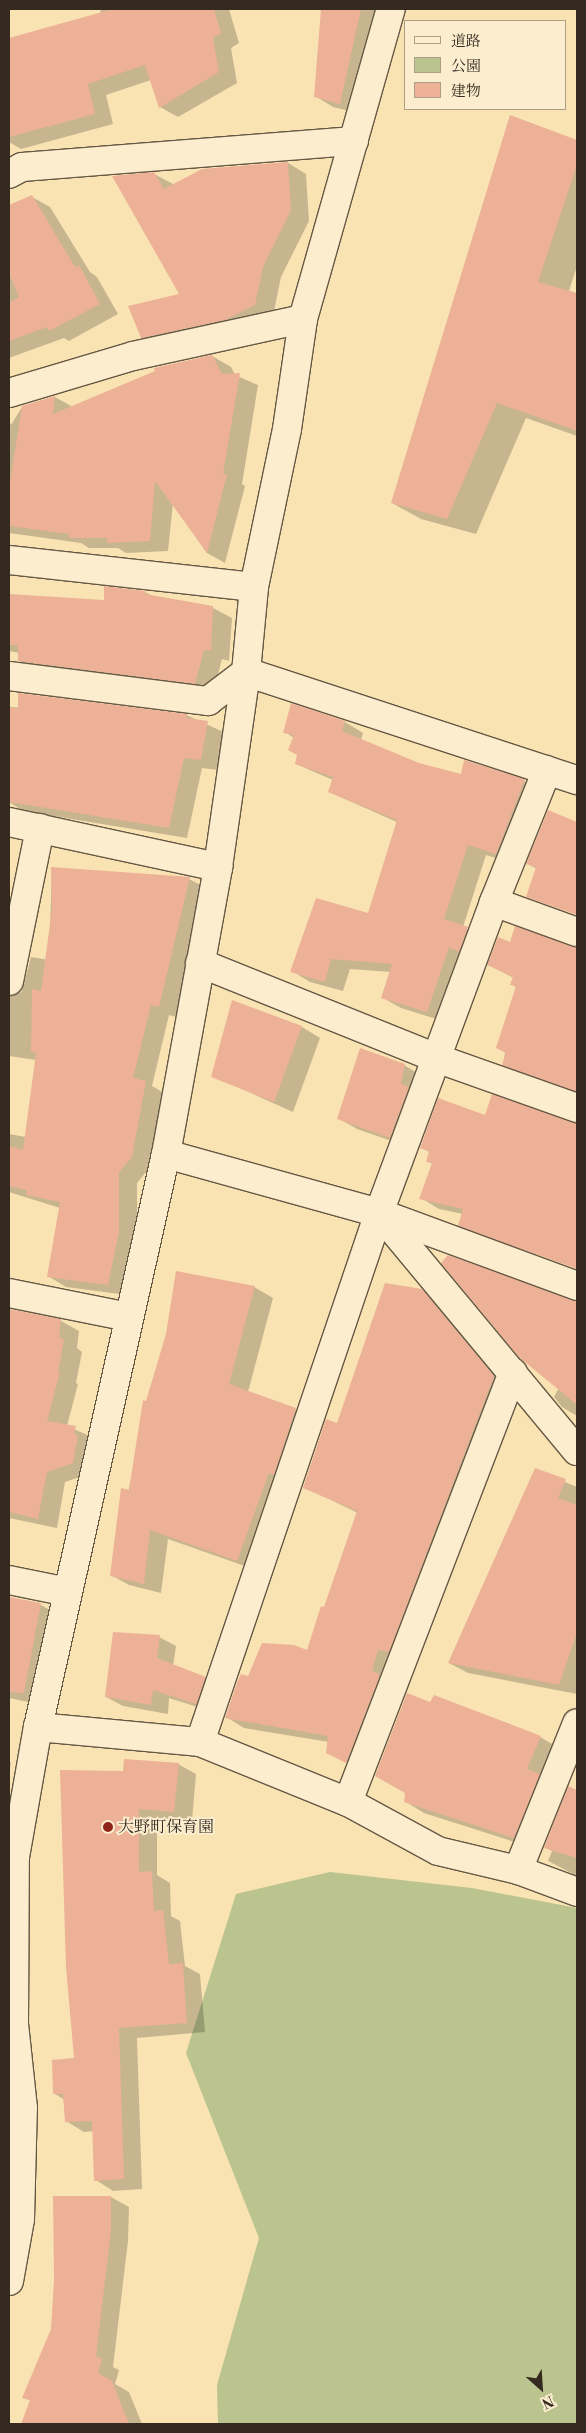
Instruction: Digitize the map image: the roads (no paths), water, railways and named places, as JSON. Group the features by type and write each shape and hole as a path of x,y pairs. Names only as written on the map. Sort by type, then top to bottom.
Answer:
{"street":[{"path":"9,2282 20,2219 23,2108 11,2020 15,1857 38,1727 166,1154 218,867 246,672 254,587 287,429 303,319 391,9"},
{"path":"9,174 22,167 354,141"},
{"path":"9,393 133,356 303,319"},
{"path":"9,560 254,587"},
{"path":"9,676 208,701 246,672"},
{"path":"246,672 577,780"},
{"path":"200,1742 379,1213 494,902 547,770"},
{"path":"9,822 218,867"},
{"path":"9,981 40,828"},
{"path":"494,902 577,932"},
{"path":"200,963 436,1058 577,1108"},
{"path":"166,1154 379,1213 577,1286"},
{"path":"379,1213 577,1451"},
{"path":"9,1292 129,1317"},
{"path":"348,1802 513,1373"},
{"path":"9,1580 68,1592"},
{"path":"518,1870 577,1723"},
{"path":"38,1727 200,1742 348,1802 438,1851 518,1870 577,1892"}],"place":[{"name":"大野町保育園","path":"108,1827"}]}
